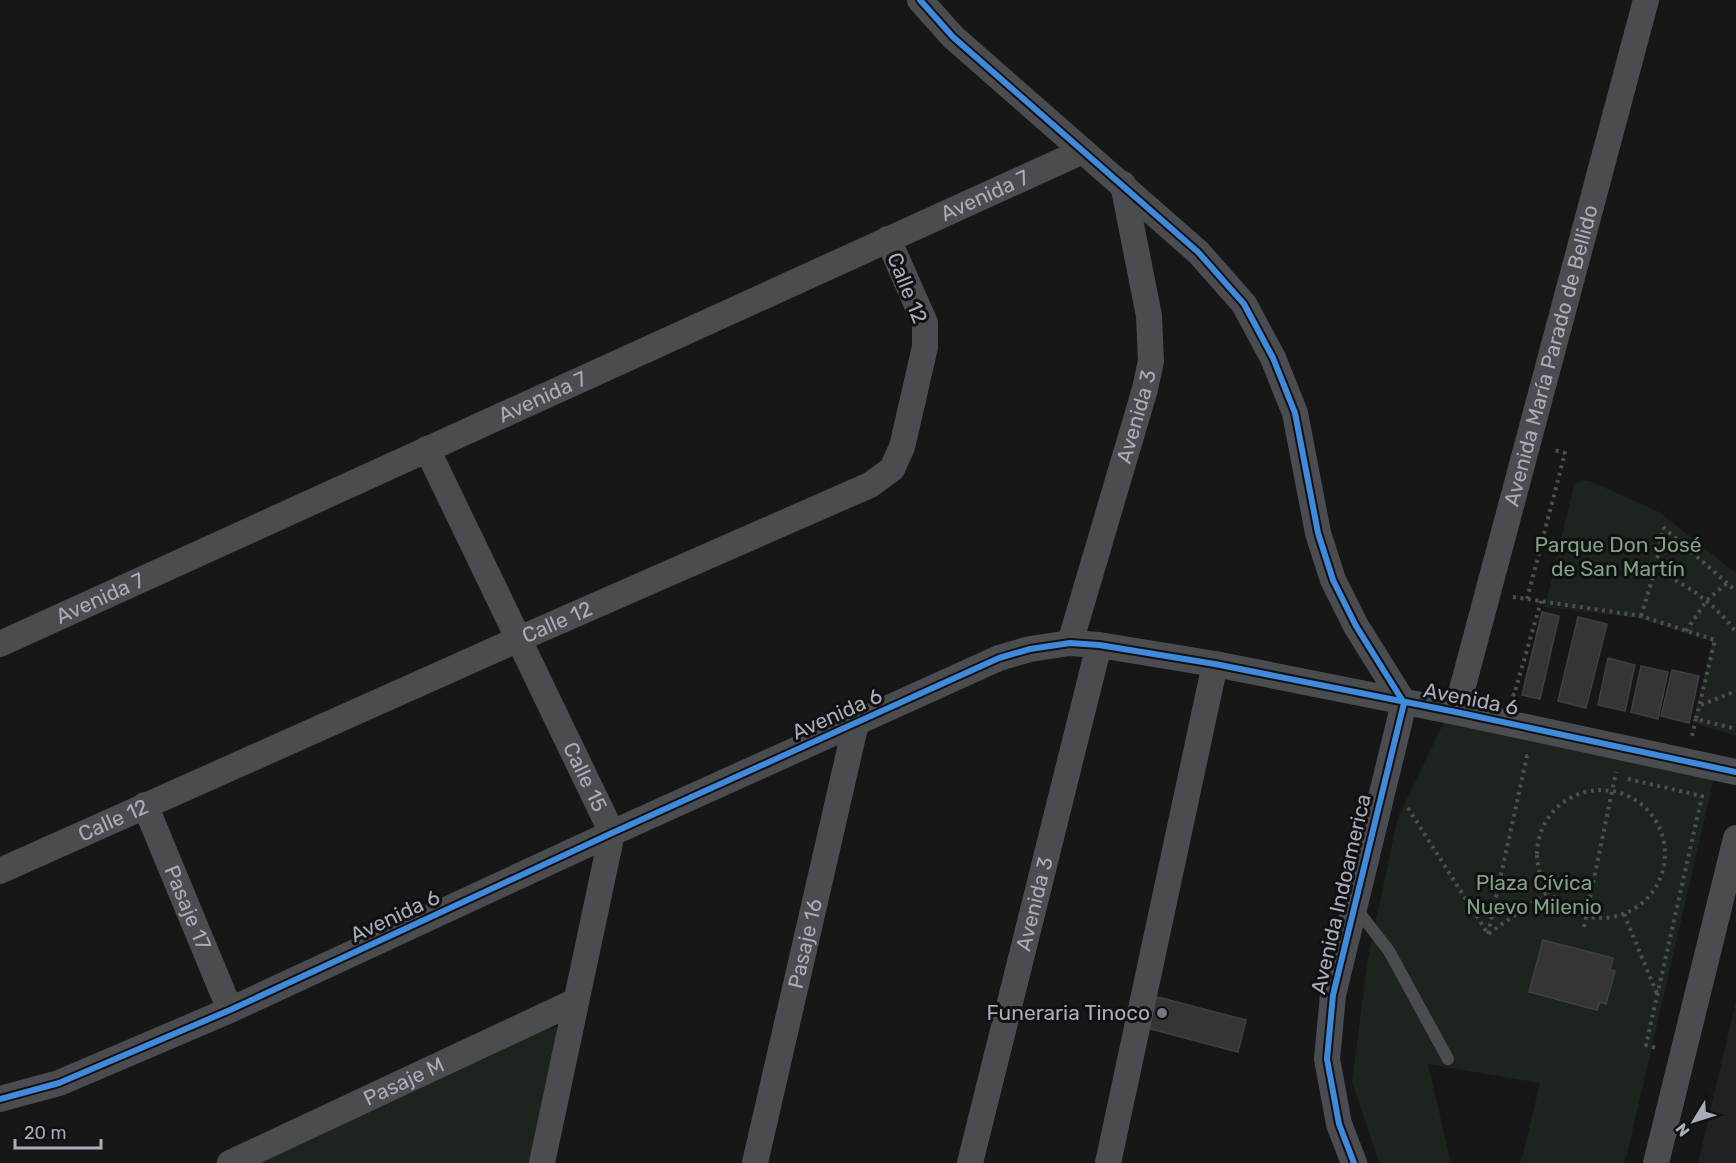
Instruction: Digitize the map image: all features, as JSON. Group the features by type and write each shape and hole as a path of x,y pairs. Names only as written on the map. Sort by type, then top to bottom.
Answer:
{"street":[{"path":"920,0 953,37 1198,252 1244,304 1273,358 1295,413 1318,533 1333,580 1356,626 1404,703"},
{"name":"Avenida María Parado de Bellido","path":"1456,712 1646,0"},
{"name":"Avenida 7","path":"0,644 1083,151"},
{"name":"Avenida 3","path":"1070,644 1142,400 1151,361 1149,316 1123,184"},
{"name":"Calle 12","path":"0,871 870,485 892,469 902,447 925,348 925,324 888,239"},
{"name":"Calle 15","path":"427,449 612,833 542,1163"},
{"name":"Avenida 6","path":"0,1099 59,1083 230,1010 612,833 999,658 1030,649 1070,644 1099,645 1215,664 1456,712 1736,772"},
{"name":"Avenida 3","path":"970,1163 1099,645"},
{"path":"1108,1163 1215,664"},
{"name":"Avenida Indoamerica","path":"1354,1163 1339,1124 1328,1059 1333,995 1404,703"},
{"name":"Pasaje 16","path":"755,1163 856,723"},
{"name":"Pasaje 17","path":"145,805 230,1010"},
{"path":"1656,1163 1736,838"},
{"name":"Pasaje M","path":"230,1163 576,1001"}],"lane":[{"path":"1354,906 1389,951 1448,1059"}],"path":[{"path":"1527,599 1565,453 1528,441"},
{"path":"1641,616 1655,570 1664,528 1736,591"},
{"path":"1655,570 1682,583 1707,600 1736,632"},
{"path":"1686,631 1707,600 1727,583"},
{"path":"1487,593 1641,616 1715,640 1696,719 1736,729"},
{"path":"1505,693 1514,694 1541,601"},
{"path":"1700,705 1736,691"},
{"path":"1584,927 1622,748"},
{"path":"1488,934 1527,756 1538,759"},
{"path":"1386,774 1488,934"},
{"path":"1604,774 1616,776"},
{"path":"1626,779 1702,796 1646,1045 1683,1055"},
{"path":"1598,789 1613,790 1627,795 1651,813 1664,840 1663,870 1649,897 1624,914 1612,918 1586,916 1572,911 1559,902 1541,878 1537,863 1540,833 1546,819 1568,798 1598,789"},
{"path":"1488,934 1549,891"},
{"path":"1624,914 1658,994"}],"shaded area":[{"path":"1736,1001 1736,1163 1698,1163"}],"green space":[{"name":"Parque Don José de San Martín","path":"1582,480 1590,481 1659,512 1736,573 1736,736 1693,723 1712,642 1638,618 1545,607 1574,485"},
{"name":"Plaza Cívica Nuevo Milenio","path":"1445,720 1714,778 1625,1163 1521,1163 1540,1083 1428,1064 1451,1163 1379,1163 1352,1082 1368,958 1398,817"},
{"path":"556,1027 561,1033 531,1163 254,1163 547,1029"}],"building":[{"path":"1542,612 1559,616 1540,699 1522,695"},
{"path":"1578,617 1607,624 1586,708 1558,701"},
{"path":"1608,658 1635,665 1625,711 1598,705"},
{"path":"1641,666 1668,672 1658,719 1631,712"},
{"path":"1672,670 1699,676 1689,723 1661,716"},
{"path":"1543,940 1613,958 1610,970 1615,971 1606,1004 1600,1002 1597,1010 1529,992"},
{"path":"1150,995 1246,1020 1238,1052 1143,1027"}],"cycle path":[{"path":"920,0 953,37 1198,252 1244,304 1273,358 1295,413 1318,533 1333,580 1356,626 1404,703 1333,995 1327,1059 1339,1124 1354,1163"},
{"path":"0,1099 59,1083 230,1010 612,833 999,658 1030,649 1070,643 1099,645 1215,664 1456,712 1736,772"}],"place":[{"name":"Funeraria Tinoco","path":"1162,1013"}]}
